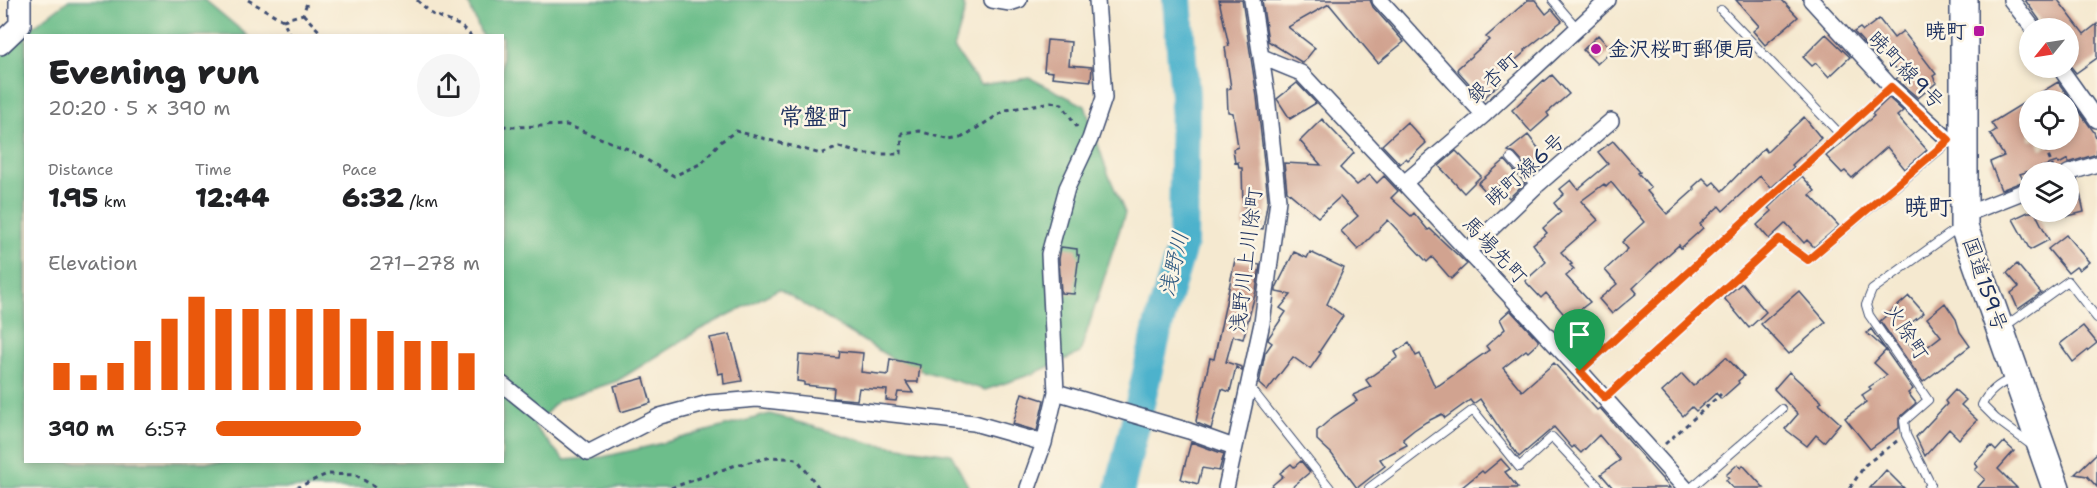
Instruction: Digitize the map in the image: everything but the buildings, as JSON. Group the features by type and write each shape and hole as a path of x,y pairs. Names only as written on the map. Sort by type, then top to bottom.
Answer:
{"highway":[{"name":"国道159号","path":"1964,0 1957,139 1964,221 2056,488"}],"street":[{"path":"0,44 20,25 22,9 20,0"},
{"path":"992,0 1010,3 1019,0"},
{"path":"1029,488 1044,443 1056,392 1049,254 1067,188 1090,139 1104,98 1097,0"},
{"name":"浅野川上川除町","path":"1226,488 1262,323 1278,200 1262,57 1252,0"},
{"path":"1380,0 1484,115"},
{"name":"銀杏町","path":"1404,183 1484,115 1608,0"},
{"name":"暁町線9号","path":"1811,0 1891,87 1957,139"},
{"path":"2011,0 2025,18"},
{"name":"馬場先町","path":"1262,57 1301,73 1605,398 1685,488"},
{"path":"2067,78 2097,120"},
{"name":"暁町線6号","path":"1468,251 1536,186 1611,121"},
{"path":"2079,169 2097,164"},
{"name":"火除町","path":"1964,221 2019,194"},
{"path":"504,386 588,453 660,416 709,403 757,399 974,423 1044,443"},
{"path":"1056,392 1189,431 1234,447"}],"lane":[{"path":"1553,0 1577,28"},
{"path":"1721,10 1839,133"},
{"path":"1580,371 1891,87"},
{"path":"1605,398 1779,239 1808,260 1957,139"},
{"path":"1511,158 1536,186"},
{"name":"火除町","path":"1906,435 1904,422 1928,400 1869,315 1866,305 1872,290 1964,221"},
{"path":"2001,330 2068,281 2097,318"},
{"path":"2017,376 2002,382 1984,399 1982,405 2023,441 2045,455"},
{"path":"1248,385 1330,488"},
{"path":"1691,488 1782,409"},
{"path":"1369,488 1473,410 1519,467 1552,437 1600,488"},
{"path":"1906,435 1931,485 1928,488"}],"path":[{"path":"248,0 283,20 289,34"},
{"path":"303,14 308,0"},
{"path":"417,0 432,14 461,26 469,34"},
{"path":"283,20 303,14"},
{"path":"303,14 322,34"},
{"path":"504,126 515,128 567,125 628,149 674,176 702,164 719,143 736,131 821,154 839,147 864,154 901,154 902,133 919,131 950,140 961,138 1006,110 1051,102 1062,104 1074,124 1090,139"},
{"path":"1655,453 1721,394"},
{"path":"1850,488 1865,465 1906,435"},
{"path":"671,488 736,465 772,457 797,459 819,488"},
{"path":"296,488 327,474 356,475 376,488"}],"green space":[{"path":"69,0 205,0 246,34 24,34"},
{"path":"457,0 962,0 965,10 954,48 980,85 1030,78 1085,106 1107,171 1125,213 1080,353 1032,374 985,390 901,364 779,289 699,330 617,381 559,400 534,426 564,460 603,457 770,414 870,443 951,454 969,488 0,488 0,32 11,46 24,34 24,463 504,463 504,34 481,34 468,2"}],"waterway":[{"name":"浅野川","path":"1120,488 1159,323 1183,243 1185,96 1177,0"}],"place":[{"name":"暁町","path":"1979,31"},
{"name":"金沢桜町郵便局","path":"1596,49"}],"district":[{"name":"常盤町","path":"815,117"},
{"name":"暁町","path":"1928,207"}],"route":[{"path":"1891,87 1934,129 1949,140 1808,260 1779,239 1605,398 1580,371 1891,87"}]}
